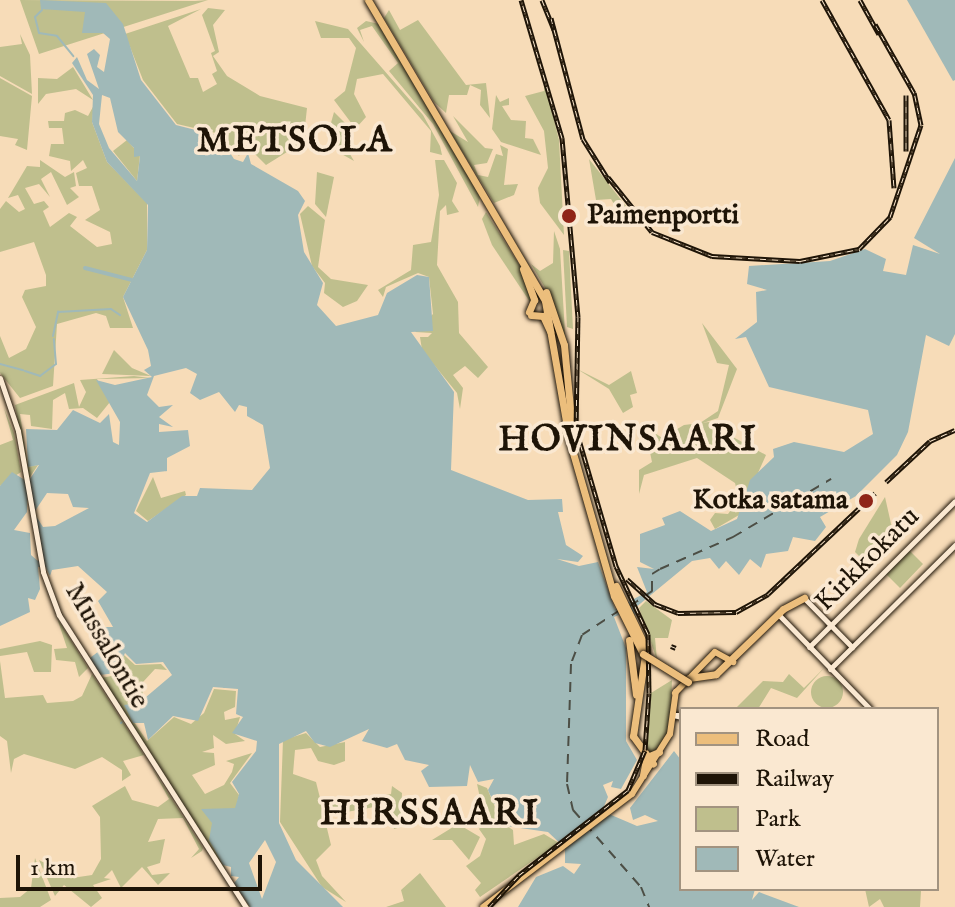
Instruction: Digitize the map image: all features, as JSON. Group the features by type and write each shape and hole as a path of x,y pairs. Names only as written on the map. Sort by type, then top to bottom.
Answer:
{"highway":[{"path":"367,0 417,79 549,312 564,417"},
{"path":"460,159 531,270 556,329 565,408 579,465 620,604 644,653 689,677 707,678 731,662 778,615 805,599"},
{"path":"501,228 531,311"},
{"path":"523,303 543,316 549,328 564,417 620,604"},
{"path":"624,614 636,668 630,738 649,761"},
{"path":"624,614 646,648 633,736 649,761"},
{"path":"643,775 649,761 660,750"}],"main road":[{"name":"Mussalontie","path":"0,378 27,484 39,559 70,634 246,907"},
{"name":"Kirkkokatu","path":"809,647 955,501"},
{"path":"830,669 955,545"},
{"path":"805,599 852,647"},
{"path":"778,615 868,707"},
{"path":"660,750 677,717 676,691 717,651 731,662"},
{"path":"612,810 649,761"},
{"path":"481,907 503,895 612,810 643,775"}],"green space":[{"path":"20,0 195,1 208,0 39,54"},
{"path":"208,8 225,10 213,25 219,52 213,56 227,76 260,96 307,108 302,154 287,152 266,165 245,144 239,156 220,134 177,124 143,80 125,34 201,9 168,26 190,78 198,78 203,92 217,84 212,74 217,71 211,53 215,51 202,15"},
{"path":"389,10 400,30 418,20 466,85 486,83 490,118 480,105 481,90 470,85 467,95 449,95 446,113 434,102 384,18"},
{"path":"315,21 348,29 423,115 440,146 442,155 430,152 431,131 383,74 357,79 354,94 366,117 356,128 352,124 334,100 345,91 356,48 349,38 321,38"},
{"path":"366,21 379,24 416,82 480,197 478,207 433,124 389,71 398,63 372,26 360,30 364,42 357,28"},
{"path":"20,34 30,55 32,94 0,76 0,47 22,44"},
{"path":"73,67 93,100 76,89 46,94 38,104 38,78 57,79"},
{"path":"0,78 32,96 27,150 15,145 18,139 0,136"},
{"path":"544,80 559,140 564,235 540,203 538,188 548,168 544,131 525,96 544,91"},
{"path":"496,95 500,102 509,98 509,105 502,106 511,120 526,121 525,138 533,139 541,155 501,142 492,129"},
{"path":"94,105 92,122 107,162 147,203 147,250 123,297 133,328 110,328 106,316 96,313 57,324 53,386 20,398 0,373 0,336 9,358 26,349 36,327 22,297 25,290 46,286 46,275 34,242 0,252 0,209 6,201 19,212 25,209 18,195 8,198 27,166 40,167 40,160 65,177 74,172 76,186 70,188 79,197 67,205 51,172 41,179 50,197 39,184 25,188 34,204 44,201 49,207 43,211 50,227 69,213 77,217 70,226 97,247 112,244 110,232 85,220 100,210 92,186 79,186 76,173 87,168 83,160 71,171 70,161 49,156 51,144 64,144 62,128 49,128 48,121 64,121 65,113 75,110 88,116"},
{"path":"334,112 353,131 344,144 354,161 338,152 329,130"},
{"path":"453,116 485,148 493,149 487,163 474,165 478,175 488,177 496,154 503,156 500,145 508,149 504,185 518,184 514,195 494,203 450,131 468,142"},
{"path":"127,140 140,155 137,181 113,151"},
{"path":"589,159 626,206 618,211 611,199 596,200"},
{"path":"435,160 444,160 457,183 452,201 459,212 447,215 446,205 440,211 437,265 458,302 459,333 488,367 478,378 465,366 453,375 463,388 460,409 457,393 422,350 420,337 428,337 432,333 415,332 433,314 429,277 418,273 386,287 383,297 378,290 411,270 413,245 431,242 439,195"},
{"path":"317,172 334,177 326,217 315,204"},
{"path":"308,206 325,220 318,267 331,279 368,285 357,301 343,307 324,293 325,283 312,266 300,214"},
{"path":"486,212 523,271 532,305 492,245 482,219"},
{"path":"554,231 560,249 566,350 551,298 531,264 540,271 553,263"},
{"path":"563,250 569,251 573,329 567,327"},
{"path":"702,323 737,369 718,418 697,425 718,411 729,365 717,363"},
{"path":"114,350 132,368 151,376 102,374"},
{"path":"577,369 609,385 631,371 637,393 630,395 633,407 623,413 609,389"},
{"path":"134,376 150,378 97,379 110,402 97,418 83,408 69,409 65,393 53,400 52,429 31,426 30,415 20,414 28,467 38,465 28,480 15,405 74,383 79,407 86,392 80,380"},
{"path":"4,408 14,433 21,472 0,486 0,445 13,440"},
{"path":"717,421 729,423 733,437 766,455 739,515 715,529 710,520 715,513 728,514 739,499 735,483 697,458 644,475 639,494 639,470 652,462 647,438 638,440 652,431 662,438 684,425"},
{"path":"153,477 161,498 185,491 186,495 148,521 136,511"},
{"path":"885,497 894,537 864,561 855,552 859,539"},
{"path":"909,550 923,564 900,588 885,573"},
{"path":"646,601 672,620 668,638 655,638 657,660 639,608"},
{"path":"57,618 88,668 79,677 75,662 56,660 54,649 67,648"},
{"path":"40,641 52,645 51,672 34,672 27,652 0,656 0,649"},
{"path":"124,655 135,665 161,664 167,670 155,669 143,682 143,698 130,716 147,741 174,717 191,724 204,713 214,689 236,691 235,707 224,712 225,720 240,717 235,734 245,741 226,744 213,735 214,748 202,752 214,753 215,765 192,775 205,794 224,785 234,764 226,761 252,753 230,783 239,795 223,862 228,877 101,678 117,675"},
{"path":"0,661 5,698 43,695 47,703 73,701 82,696 92,674 144,755 123,761 131,775 122,781 122,770 102,757 75,769 24,754 14,759 11,773 7,741 0,736"},
{"path":"825,667 797,698 771,688 759,707 737,707 763,681 783,682 789,674 804,688"},
{"path":"821,677 833,677 842,686 842,698 833,707 821,707 812,698 812,686"},
{"path":"672,680 670,730 658,750 646,755 651,693"},
{"path":"306,733 320,747 345,742 345,761 334,765 318,761 311,748 295,750 293,774 316,782 322,806 391,794 392,786 402,793 401,827 394,829 391,815 380,806 324,816 331,845 316,860 322,876 346,902 322,887 280,822 283,740"},
{"path":"152,768 203,848 202,851 191,858 199,849 183,818 158,819 148,842 165,839 160,863 147,867 152,875 170,873 158,885 142,867 121,888 112,870 104,878 111,879 93,885 102,898 91,907 64,885 55,896 39,860 72,878 92,875 101,859 100,817 92,806 125,786 132,800 158,807 169,799"},
{"path":"477,784 487,788 495,807 502,806 501,822 513,830 514,845 544,834 559,843 480,897 475,890 481,883 466,866 480,856 486,839 479,829 485,821"},
{"path":"458,824 480,837 469,860 452,840 432,840"},
{"path":"35,858 51,900 40,907 0,907 0,898 20,897 31,888"},
{"path":"420,873 446,907 386,907 404,901 401,890"},
{"path":"865,891 921,891 920,907 884,907 880,899 869,907"}],"water":[{"path":"40,0 106,3 123,24 141,80 176,125 219,136 234,159 243,162 248,153 251,164 298,191 305,201 298,215 304,252 323,283 317,305 336,326 378,315 387,293 417,275 429,277 433,331 411,332 454,392 451,470 528,500 562,499 563,512 558,512 566,545 583,556 578,562 557,559 579,566 598,562 615,609 647,592 637,567 654,569 640,562 640,534 665,525 662,518 680,511 711,531 737,519 750,480 774,457 773,449 794,442 844,452 873,434 868,410 769,387 746,337 735,339 757,322 756,292 767,290 747,284 749,266 830,261 865,249 886,259 883,271 906,275 913,245 940,254 914,238 955,158 955,334 949,346 926,335 908,432 897,455 856,496 820,517 826,527 815,541 793,537 788,551 766,554 761,568 750,559 739,575 726,561 719,569 710,558 692,561 635,608 638,617 630,610 614,617 626,648 626,741 637,760 621,789 611,787 613,781 603,785 608,797 602,811 637,826 658,821 645,815 633,820 630,808 674,751 679,757 679,891 754,891 752,900 759,892 799,907 518,907 536,877 563,866 574,874 581,864 565,863 565,848 548,832 506,826 504,806 494,804 488,790 494,779 478,782 470,765 467,786 429,787 421,771 429,765 405,760 397,744 387,748 362,741 369,729 330,747 315,743 306,731 279,744 279,823 296,860 343,907 250,907 234,883 239,877 231,876 231,867 223,865 209,840 212,823 201,809 235,808 239,794 232,782 256,751 257,741 232,733 243,717 236,714 238,689 213,687 198,721 173,716 148,740 144,723 133,723 124,705 139,703 172,675 163,662 136,664 125,653 116,673 100,675 90,658 108,644 103,627 113,627 98,601 107,592 78,566 52,570 50,576 45,566 38,567 40,589 35,600 28,598 30,612 0,626 0,486 12,472 28,482 39,465 28,467 26,429 57,430 73,410 100,423 109,414 113,442 119,445 120,422 96,380 115,385 152,377 144,370 151,366 148,350 123,297 147,250 148,205 107,162 92,122 93,95 72,63 77,57 87,80 99,89 87,54 94,49 100,55 97,67 104,72 110,39 103,33 82,33 85,12 41,9","holes":["102,95 110,98 118,132 134,148 134,157 140,156 137,181 109,148 99,124","186,368 197,374 190,393 200,400 219,392 235,412 239,405 247,407 247,416 263,425 270,468 252,490 200,488 197,496 182,496 147,522 134,513 150,473 167,471 167,458 190,446 188,430 159,432 159,424 173,427 159,417 173,405 159,407 147,395 154,376","28,485 35,511 47,493 68,494 73,507 89,508 55,526 43,527 36,516 43,558 38,561 31,555 30,533 14,530 27,512","265,840 276,862 262,899 249,863"]},
{"path":"907,0 955,0 955,80 953,81"}],"waterway":[{"path":"42,10 35,17 39,33 57,36 73,56"},
{"path":"85,268 132,280"},
{"path":"53,336 58,312 111,309 120,315"},
{"path":"25,371 40,376 56,364 54,339"},
{"path":"0,364 23,370"}],"ferry route":[{"path":"630,606 652,591 652,574 733,537 831,479"},
{"path":"620,610 582,635 571,664 567,784 573,810 641,887 649,907"}],"railway":[{"path":"489,907 519,875 628,790 645,750 649,693 648,634 616,566 576,429 578,317 562,138 521,0"},
{"path":"542,0 554,30"},
{"path":"822,0 889,120 894,188"},
{"path":"860,0 879,34"},
{"path":"551,18 583,139 610,182"},
{"path":"608,177 652,232 712,256 800,261 859,249 890,217 921,125 914,93 875,24"},
{"path":"906,95 906,151"},
{"path":"886,482 930,441 955,430"},
{"path":"627,579 655,604 678,613 736,612 768,594 875,493"},
{"path":"671,646 676,648"}],"place":[{"name":"Paimenportti","path":"569,216"},
{"name":"Kotka satama","path":"866,501"}],"district":[{"name":"METSOLA","path":"295,142"},
{"name":"HOVINSAARI","path":"628,441"},
{"name":"HIRSSAARI","path":"430,815"}]}
